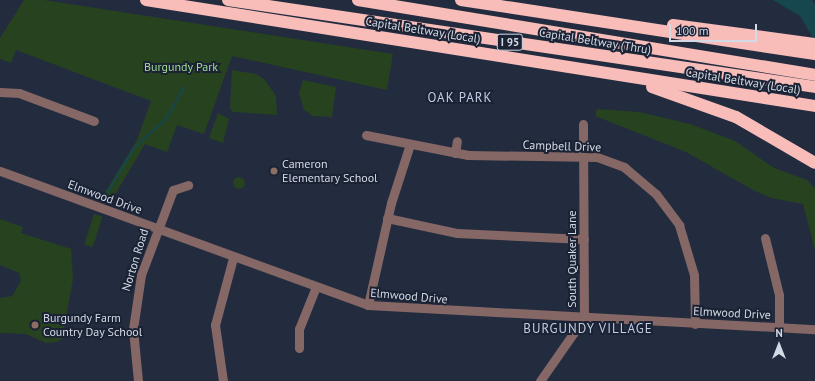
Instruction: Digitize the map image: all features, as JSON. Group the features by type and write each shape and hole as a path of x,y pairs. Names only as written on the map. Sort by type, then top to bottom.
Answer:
{"highway":[{"name":"Capital Beltway (Local)","path":"146,0 809,105"},
{"name":"Capital Beltway (Thru)","path":"228,0 815,87"},
{"name":"Capital Beltway (Thru)","path":"358,0 815,75"},
{"path":"461,0 815,54"},
{"path":"547,14 763,36 815,44"},
{"path":"596,72 700,102 771,136 815,164"},
{"path":"771,136 815,172"}],"street":[{"path":"0,92 19,93 94,121"},
{"name":"South Quaker Lane","path":"540,381 584,318 583,124"},
{"name":"Campbell Drive","path":"366,135 455,153 584,157 606,159 624,167 656,194 673,214 684,236 694,275 695,324"},
{"path":"455,153 458,141"},
{"path":"368,305 387,218 410,144"},
{"name":"Elmwood Drive","path":"0,171 315,289 368,305 695,324 815,329"},
{"name":"Norton Road","path":"138,381 134,315 141,275 157,229 173,190 188,185"},
{"path":"387,218 457,233 584,239"},
{"path":"765,238 779,295 779,327"},
{"path":"223,381 215,325 233,258"},
{"path":"300,348 300,329 315,289"}],"green space":[{"name":"Burgundy Park","path":"24,0 44,0 393,54 387,90 232,56 204,134 177,125 167,152 145,144 110,203 101,199 137,140 151,101 16,50 11,63 0,59 0,38"},
{"path":"232,70 256,74 264,79 276,96 277,115 233,112 230,108"},
{"path":"303,80 336,87 332,117 313,116 304,110 299,93"},
{"path":"597,109 639,112 690,124 735,141 774,168 807,180 815,188 815,250 803,204 771,198 753,190 686,152 595,116"},
{"path":"218,113 229,119 223,143 209,138"},
{"path":"237,177 241,177 245,183 241,189 237,189 233,185 233,181"},
{"path":"94,214 103,217 93,247 84,244"},
{"path":"0,219 23,227 21,233 71,249 73,279 62,339 57,342 46,343 26,334 0,333 0,298 12,296 21,281 19,273 0,265"}],"shaded area":[{"path":"773,0 812,0 815,5 815,41 800,16"}],"waterway":[{"path":"106,195 134,148 167,118 184,87"}],"place":[{"name":"Cameron Elementary School","path":"274,171"},
{"name":"Burgundy Farm Country Day School","path":"35,325"}],"district":[{"name":"OAK PARK","path":"460,98"},
{"name":"BURGUNDY VILLAGE","path":"588,329"}]}
